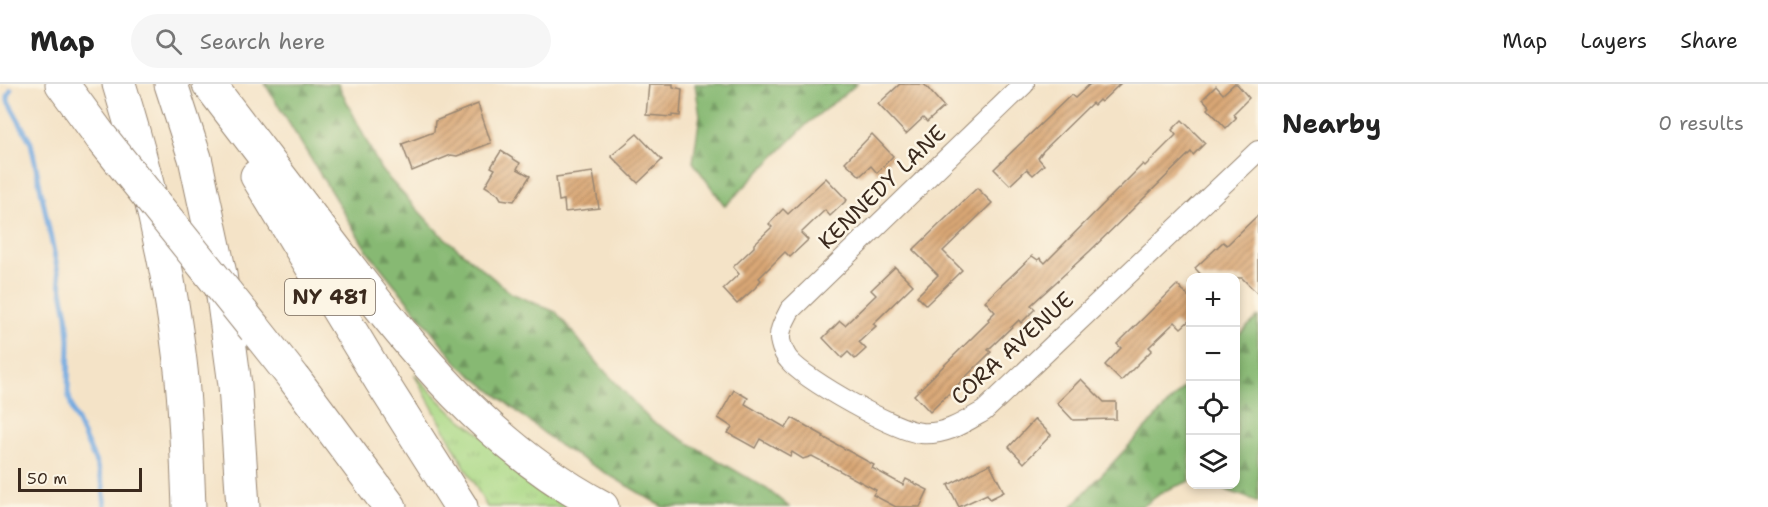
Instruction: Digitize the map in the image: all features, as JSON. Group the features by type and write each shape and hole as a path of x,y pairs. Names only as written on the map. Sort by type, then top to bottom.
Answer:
{"highway":[{"name":"NY 481","path":"62,84 101,137 312,402 390,507"},
{"path":"119,84 154,208 172,309 185,416 189,507"},
{"path":"171,84 195,158 221,283 235,385 243,507"},
{"name":"NY 481","path":"204,84 352,333 460,507"},
{"path":"209,84 382,309 442,381 472,412 523,455 565,485 602,507"}],"street":[{"name":"KENNEDY LANE","path":"780,331 790,310 1024,84"},
{"name":"CORA AVENUE","path":"780,331 780,343 789,360 804,373 868,413 920,433 944,432 957,428 984,411 1258,151"}],"green space":[{"path":"265,84 338,84 381,170 439,233 511,293 556,312 601,367 651,421 767,489 789,507 663,507 560,446 459,365 366,249"},
{"path":"695,84 857,84 808,123 725,206 693,162 700,115"},
{"path":"1258,317 1258,502 1224,489 1240,489 1240,333"},
{"path":"414,374 449,410 575,507 487,507"},
{"path":"1186,385 1186,483 1164,491 1142,507 1071,507"}],"building":[{"path":"649,84 673,84 673,87 682,89 680,116 646,115"},
{"path":"900,84 924,84 944,107 927,122 923,118 906,134 878,104"},
{"path":"1090,84 1120,84 1101,102 1099,100 1094,105 1092,103 1043,151 1038,158 1044,165 1033,175 1027,169 1010,185 994,169 1071,95 1075,98"},
{"path":"1237,84 1249,98 1233,114 1236,118 1226,128 1208,109 1210,107 1203,99 1216,86 1223,94"},
{"path":"478,104 491,143 457,156 451,155 412,171 402,144 434,132 435,121"},
{"path":"1182,120 1205,143 1193,155 1191,152 1031,305 1035,309 1021,323 1019,320 988,350 991,352 930,412 914,395 989,321 988,319 995,312 985,301 1032,256 1038,260 1040,258 1045,263 1143,164 1145,166 1176,135 1172,130"},
{"path":"637,134 662,160 638,183 611,156"},
{"path":"872,134 893,156 877,173 871,166 860,176 845,162"},
{"path":"501,151 520,163 517,169 530,176 514,201 501,199 498,194 485,186 495,169 491,167"},
{"path":"593,172 599,208 565,212 564,200 559,201 556,177"},
{"path":"826,178 847,200 830,216 825,210 801,233 808,240 790,257 785,252 759,278 761,280 755,288 737,304 723,289 739,274 733,267 772,227 769,224 783,209 788,214"},
{"path":"977,188 992,203 943,251 962,270 926,305 917,296 938,275 913,250"},
{"path":"1258,215 1258,294 1240,278 1240,273 1200,273 1195,268 1223,242 1227,245"},
{"path":"895,267 913,285 873,324 876,326 859,342 866,349 855,359 848,352 842,358 823,338 840,321 845,325 876,295 871,290"},
{"path":"1177,285 1186,294 1186,324 1181,328 1175,322 1149,347 1152,350 1121,381 1105,365 1121,348 1117,344"},
{"path":"1081,379 1104,402 1116,402 1116,419 1073,420 1057,403"},
{"path":"734,390 748,398 745,404 786,428 792,418 874,465 872,468 903,485 906,479 928,490 920,507 896,507 873,495 876,490 812,456 803,459 792,452 790,456 760,439 755,448 728,433 732,427 718,418"},
{"path":"1035,419 1051,435 1024,463 1009,447"},
{"path":"990,464 1004,492 990,499 987,494 959,507 948,485"}],"waterway":[{"path":"11,90 8,101 31,143 67,315 68,393 73,412 96,463 103,485 105,507"}]}
